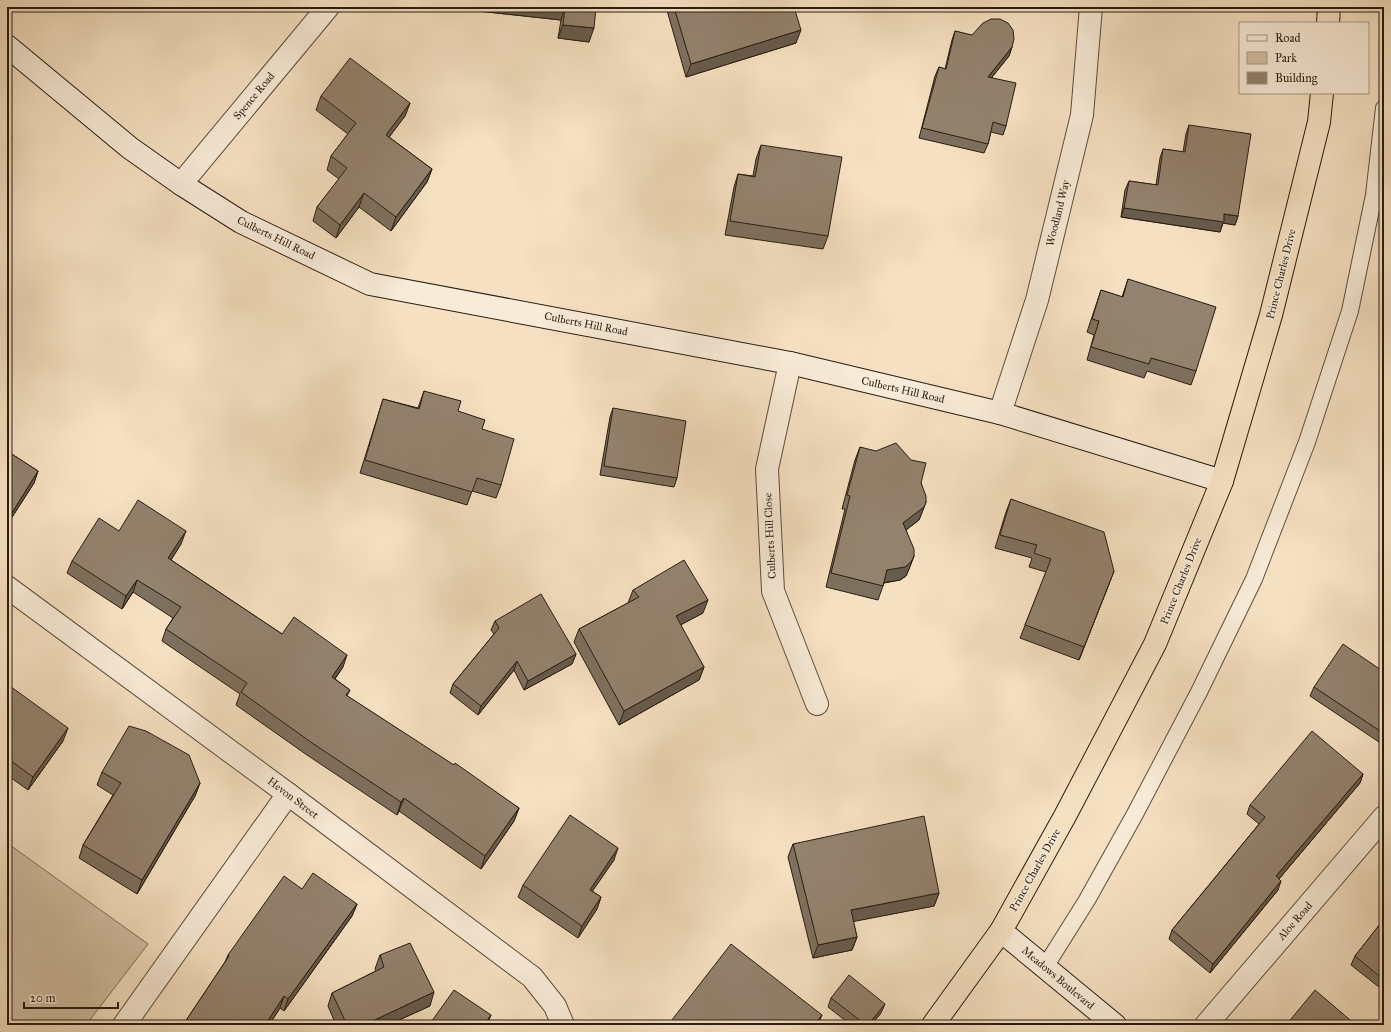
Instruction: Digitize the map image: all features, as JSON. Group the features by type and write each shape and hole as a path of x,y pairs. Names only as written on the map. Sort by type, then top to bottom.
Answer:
{"highway":[{"path":"1328,22 1329,7"},
{"name":"Prince Charles Drive","path":"933,1025 1001,931 1065,816 1156,644 1222,481 1271,315 1319,122 1322,94"}],"street":[{"name":"Spence Road","path":"181,184 328,7"},
{"name":"Woodland Way","path":"1000,413 1036,300 1082,115 1091,7"},
{"name":"Culberts Hill Road","path":"7,46 130,148 181,184 241,222 370,284 790,363 1000,413 1222,481"},
{"name":"Culberts Hill Close","path":"790,363 767,469 773,591 817,704"},
{"name":"Hevon Street","path":"7,587 288,794 532,977 555,1006 562,1025"},
{"path":"124,1025 288,794"},
{"name":"Aloe Road","path":"1206,1025 1384,817"},
{"name":"Meadows Boulevard","path":"1001,931 1115,1025"}],"lane":[{"path":"1045,967 1087,900 1135,814 1199,692 1254,579 1307,442 1350,311 1374,195 1384,108"}],"green space":[{"path":"7,843 148,944 86,1025 7,1025"}],"building":[{"path":"565,7 596,7 594,28 563,25"},
{"path":"674,7 794,7 801,30 691,64"},
{"path":"991,19 1000,19 1008,23 1013,30 1014,39 1012,47 988,77 1016,83 1006,126 993,122 988,144 922,128 939,67 946,69 955,31 972,35 983,23"},
{"path":"350,58 410,103 386,135 432,169 396,217 364,193 340,225 317,207 347,168 331,156 356,123 321,96"},
{"path":"1189,125 1251,134 1238,216 1224,214 1224,222 1124,208 1129,181 1158,185 1163,149 1185,152"},
{"path":"7,132 12,136 7,143"},
{"path":"761,145 842,157 828,236 730,221 738,174 755,177"},
{"path":"1128,279 1216,307 1196,371 1151,358 1149,364 1091,347 1099,321 1092,319 1101,290 1123,297"},
{"path":"424,391 461,401 458,411 485,420 482,429 514,439 501,485 477,478 472,492 365,460 383,399 419,409"},
{"path":"613,408 686,421 677,478 604,466"},
{"path":"896,443 911,460 926,463 921,483 926,496 926,502 924,507 903,523 914,549 914,556 911,562 905,567 887,570 883,586 831,573 850,496 847,495 860,447 876,451"},
{"path":"7,451 38,471 12,513 7,510"},
{"path":"1011,499 1104,532 1114,571 1084,647 1025,625 1051,559 1034,553 1037,545 1000,535"},
{"path":"138,500 186,531 168,558 282,634 294,617 347,655 332,677 350,690 346,695 454,765 455,763 519,808 485,856 404,798 401,802 312,743 241,692 247,683 166,629 181,607 137,580 126,596 72,561 99,518 119,531"},
{"path":"684,560 708,600 676,616 704,667 624,711 579,629 639,597 633,590"},
{"path":"541,594 576,654 528,681 517,661 481,706 453,684 499,628 495,621"},
{"path":"1343,644 1384,672 1383,733 1314,687"},
{"path":"7,684 68,728 33,777 7,758"},
{"path":"129,726 146,731 189,755 200,783 142,880 83,845 121,783 102,772"},
{"path":"1312,731 1363,774 1276,876 1281,881 1213,964 1172,930 1265,817 1250,805"},
{"path":"570,815 618,848 590,890 601,897 582,926 523,885"},
{"path":"924,816 939,893 851,910 857,937 818,945 793,844"},
{"path":"313,873 357,904 288,999 284,996 265,1025 183,1025 229,956 228,955 284,876 302,889"},
{"path":"1384,919 1384,980 1355,956"},
{"path":"410,943 434,992 364,1025 347,1025 332,993 384,967 380,955"},
{"path":"731,944 822,1015 814,1025 668,1025"},
{"path":"849,975 885,1004 868,1025 831,998"},
{"path":"454,990 491,1015 484,1025 429,1025"},
{"path":"1315,990 1356,1025 1286,1025"}]}
